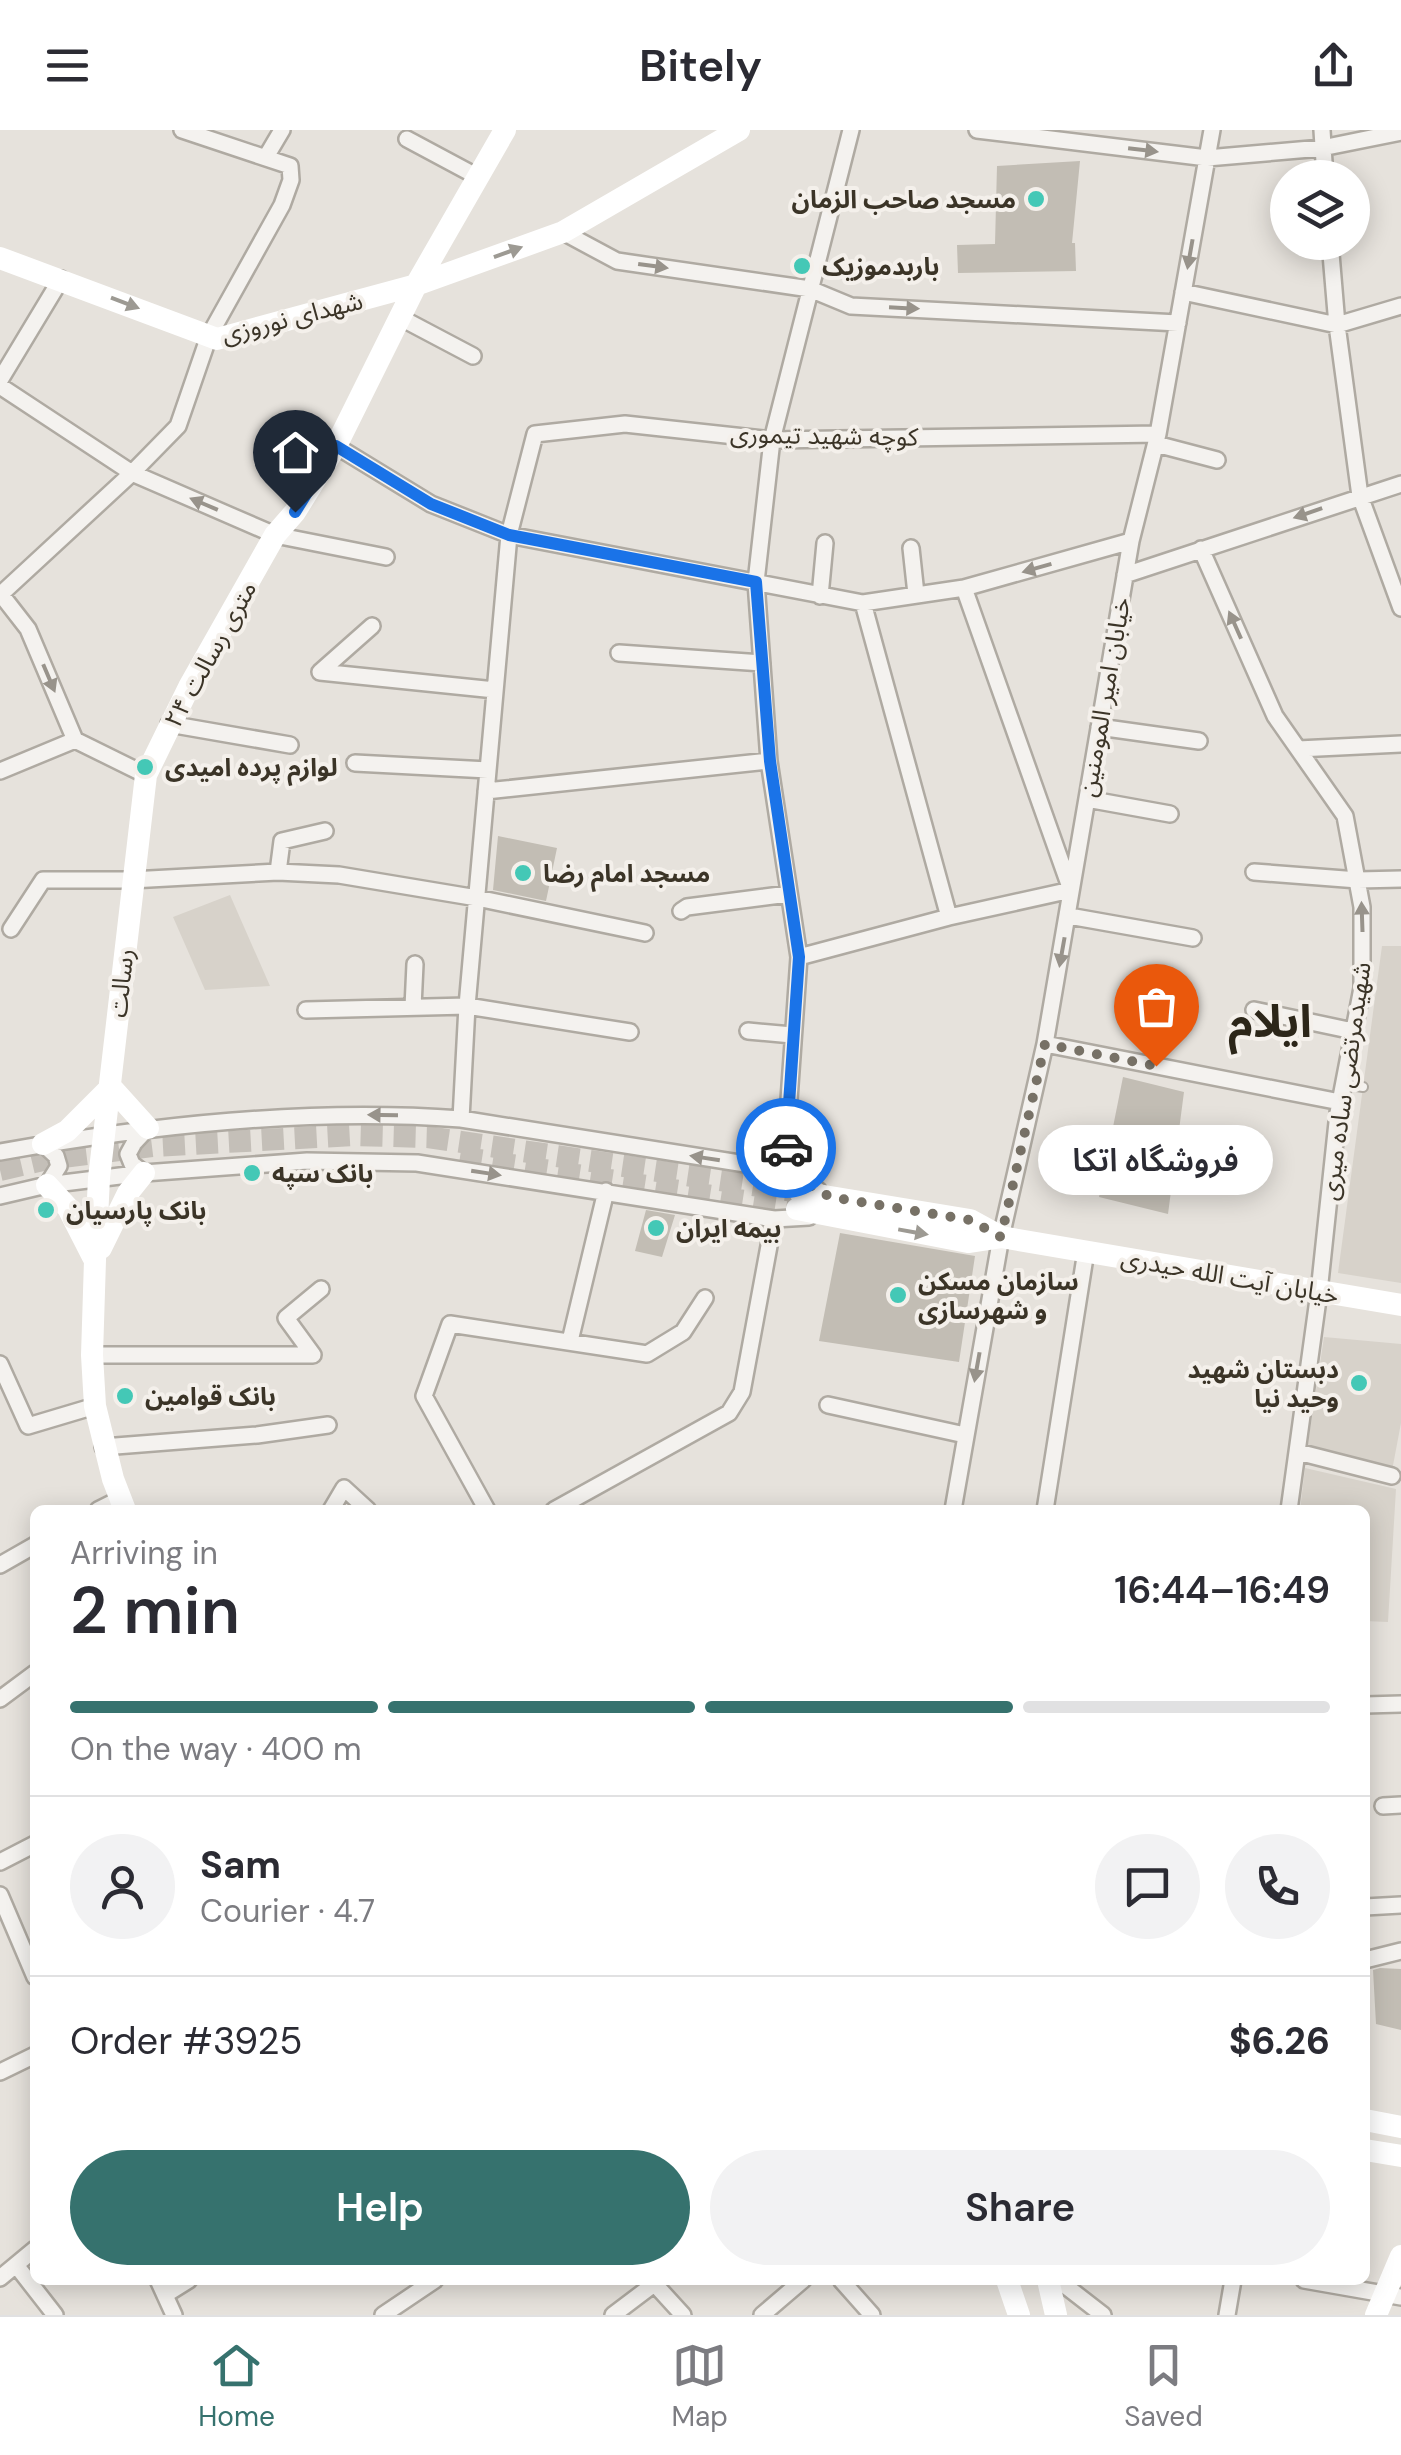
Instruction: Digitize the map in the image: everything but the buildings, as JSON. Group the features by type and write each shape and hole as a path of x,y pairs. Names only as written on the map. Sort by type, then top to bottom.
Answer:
{"main road":[{"name":"۲۴ متری رسالت","path":"131,880 146,776 170,724 275,535 295,512 336,446 416,285 506,130"},
{"name":"شهدای نوروزی","path":"0,258 217,339 416,285 563,232 739,130"},
{"name":"رسالت","path":"123,1504 95,1406 92,1355 99,1178 131,880"},
{"path":"43,1144 66,1131 110,1087 148,1128"},
{"path":"95,1260 128,1193 144,1174"},
{"path":"48,1185 68,1208 95,1260"},
{"name":"خیابان آیت الله حیدری","path":"798,1200 828,1207 970,1220 1001,1237 1401,1305"},
{"path":"1370,2121 1401,2127"},
{"path":"1370,2151 1401,2156"},
{"path":"1387,2302 1401,2256"},
{"path":"1009,2285 1020,2315"},
{"path":"1049,2285 1056,2315"}],"street":[{"path":"146,776 75,740 28,629 0,594 178,426 209,336 282,205 291,180 290,166 182,130"},
{"path":"266,157 282,130"},
{"path":"784,1171 799,957 770,761 756,582 772,440 851,130"},
{"path":"977,130 1207,158 1322,148 1401,132"},
{"name":"خیابان امیر المومنین","path":"954,1505 1001,1237 1045,1044 1131,541 1157,439 1212,130"},
{"path":"1322,130 1323,160"},
{"path":"407,138 478,178"},
{"path":"563,232 618,261 810,289 850,306 1178,323"},
{"path":"1332,260 1360,496 1396,582 1401,608"},
{"path":"62,279 0,383 132,473 275,535 386,557"},
{"path":"1183,292 1338,325 1401,306"},
{"path":"401,318 474,356"},
{"name":"کوچه شهید تیموری","path":"509,535 535,434 626,424 772,440 1157,439 1217,460"},
{"path":"336,446 431,504 509,535 863,603 964,588 1131,541"},
{"path":"1125,575 1401,484"},
{"path":"461,1119 467,1006 509,535"},
{"path":"820,596 825,543"},
{"path":"912,548 916,594"},
{"name":"شهیدمرتضی ساده میری","path":"1201,549 1275,716 1346,816 1362,907 1362,988 1340,1102 1290,1505"},
{"path":"799,957 948,917 1072,890 964,588"},
{"path":"863,603 948,917"},
{"path":"372,626 320,672 495,690"},
{"path":"619,652 762,663"},
{"path":"170,724 290,746"},
{"path":"1099,727 1199,741"},
{"path":"0,770 75,740"},
{"path":"1298,748 1401,744"},
{"path":"486,792 770,761"},
{"path":"355,763 488,770"},
{"path":"1087,799 1170,814"},
{"path":"278,872 282,841 325,830"},
{"path":"11,929 43,880 278,872 339,875 644,933"},
{"path":"1254,872 1358,880 1401,879"},
{"path":"681,911 687,907 788,894"},
{"path":"1068,916 1193,938"},
{"path":"413,1007 414,964"},
{"path":"306,1010 467,1006 630,1032"},
{"path":"1254,1010 1353,1031"},
{"path":"748,1030 792,1036"},
{"path":"1045,1044 1340,1102"},
{"path":"0,1152 148,1128 334,1114 461,1119 784,1171 828,1207"},
{"path":"144,1174 132,1164 128,1154 148,1128"},
{"path":"43,1144 56,1156 59,1166 48,1185"},
{"path":"0,1196 99,1178 307,1160 417,1163 774,1219 828,1207"},
{"path":"570,1341 606,1191"},
{"path":"575,1505 729,1413 742,1392 774,1219"},
{"path":"1046,1505 1086,1252"},
{"path":"92,1355 313,1356 286,1318 321,1289"},
{"path":"484,1505 424,1396 450,1324 648,1354 684,1332 705,1298"},
{"path":"0,1364 28,1426 95,1406"},
{"path":"828,1405 965,1435"},
{"path":"104,1446 258,1435 328,1425"},
{"path":"1298,1452 1392,1476"},
{"path":"334,1505 344,1488 363,1505"},
{"path":"0,1566 30,1548"},
{"path":"0,1699 30,1678"},
{"path":"1370,1706 1401,1704"},
{"path":"1382,1806 1401,1805"},
{"path":"0,1862 30,1847"},
{"path":"0,1894 30,1965"},
{"path":"1370,1906 1401,1905"},
{"path":"1370,1959 1401,1952"},
{"path":"0,2072 30,2057"},
{"path":"0,2278 30,2254"},
{"path":"16,2265 30,2282"},
{"path":"32,2285 56,2315"},
{"path":"383,2315 428,2285"},
{"path":"613,2315 648,2285"},
{"path":"655,2285 683,2315"},
{"path":"762,2315 797,2285"},
{"path":"845,2285 872,2315"},
{"path":"1064,2285 1103,2315"},
{"path":"1227,2315 1231,2285"},
{"path":"1323,2285 1387,2302"},
{"path":"161,2288 174,2315"}],"lane":[{"path":"1343,1084 1363,1088"}],"shaded area":[{"path":"230,895 270,986 205,990 173,917"},
{"path":"1382,946 1401,946 1401,1283 1338,1273"},
{"name":"دبستان شهید وحید نیا","path":"1324,1337 1401,1344 1401,1423 1391,1476 1307,1450"},
{"path":"1305,1468 1396,1489 1388,1622 1370,1621 1370,1505 1301,1505"}],"tunnel":[{"path":"0,1170 47,1159 153,1146 355,1135 428,1137 800,1192"},
{"path":"460,1157 797,1209"}],"way so far":[{"path":"786,1148 784,1171 830,1197 970,1220 1001,1237 1045,1044 1156,1066"}],"place":[{"name":"مسجد صاحب الزمان","path":"1036,199"},
{"name":"باربدموزیک","path":"802,266"},
{"name":"لوازم پرده امیدی","path":"145,767"},
{"name":"مسجد امام رضا","path":"523,873"},
{"name":"فروشگاه اتکا","path":"1156,1066"},
{"name":"بانک سپه","path":"252,1173"},
{"name":"بانک پارسیان","path":"46,1210"},
{"name":"بیمه ایران","path":"656,1228"},
{"name":"سازمان مسکن و شهرسازی","path":"898,1295"},
{"name":"دبستان شهید وحید نیا","path":"1359,1383"},
{"name":"بانک قوامین","path":"125,1396"}],"district":[{"name":"ایلام","path":"1270,1021"}],"route":[{"path":"295,512 336,446 431,504 509,535 756,582 770,761 799,957 786,1148"}]}
